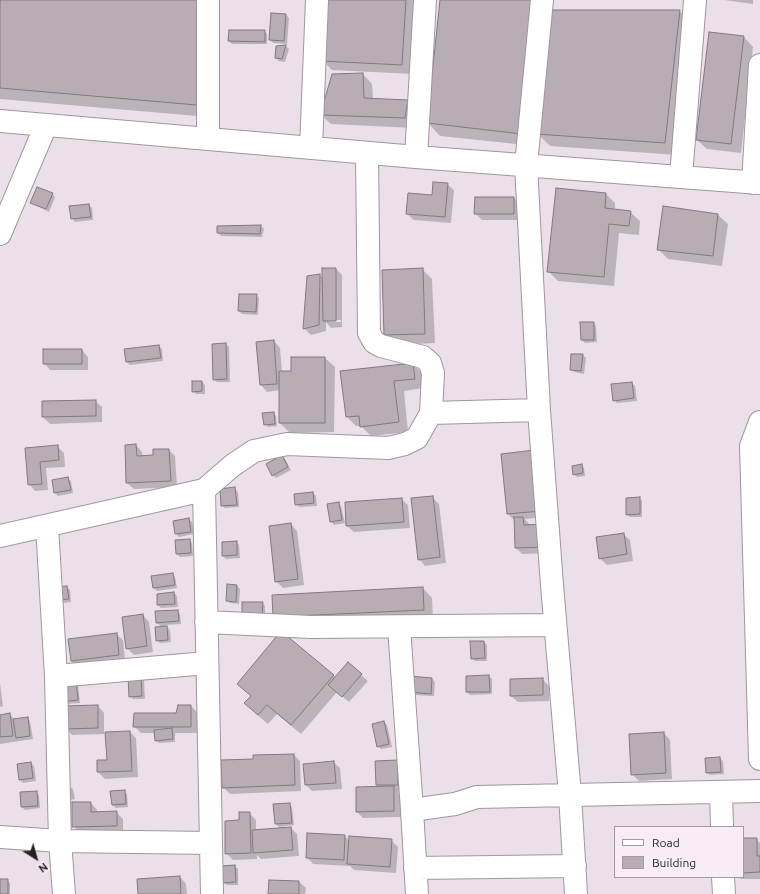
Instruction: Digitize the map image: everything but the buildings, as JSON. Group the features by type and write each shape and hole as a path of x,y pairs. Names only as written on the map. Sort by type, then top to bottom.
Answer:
{"street":[{"path":"208,0 208,139"},
{"path":"311,148 317,0"},
{"path":"416,157 425,0"},
{"path":"542,0 526,165 539,410 555,625 570,795 576,894"},
{"path":"681,177 695,0"},
{"path":"0,121 367,153 756,183 760,65"},
{"path":"0,234 46,125"},
{"path":"0,536 204,490 233,465 254,451 287,444 388,448 405,444 417,438 431,413 433,373 430,364 422,357 381,346 374,342 369,332 367,153"},
{"path":"431,413 539,410"},
{"path":"760,422 751,446 760,759"},
{"path":"204,490 212,894"},
{"path":"47,526 56,676 60,841 64,894"},
{"path":"206,622 311,627 555,625"},
{"path":"399,627 417,894"},
{"path":"56,676 207,663"},
{"path":"412,810 455,804 477,797 760,791"},
{"path":"721,792 722,826"},
{"path":"0,837 60,841 211,843"},
{"path":"415,868 575,866"},
{"path":"723,878 724,894"}]}
